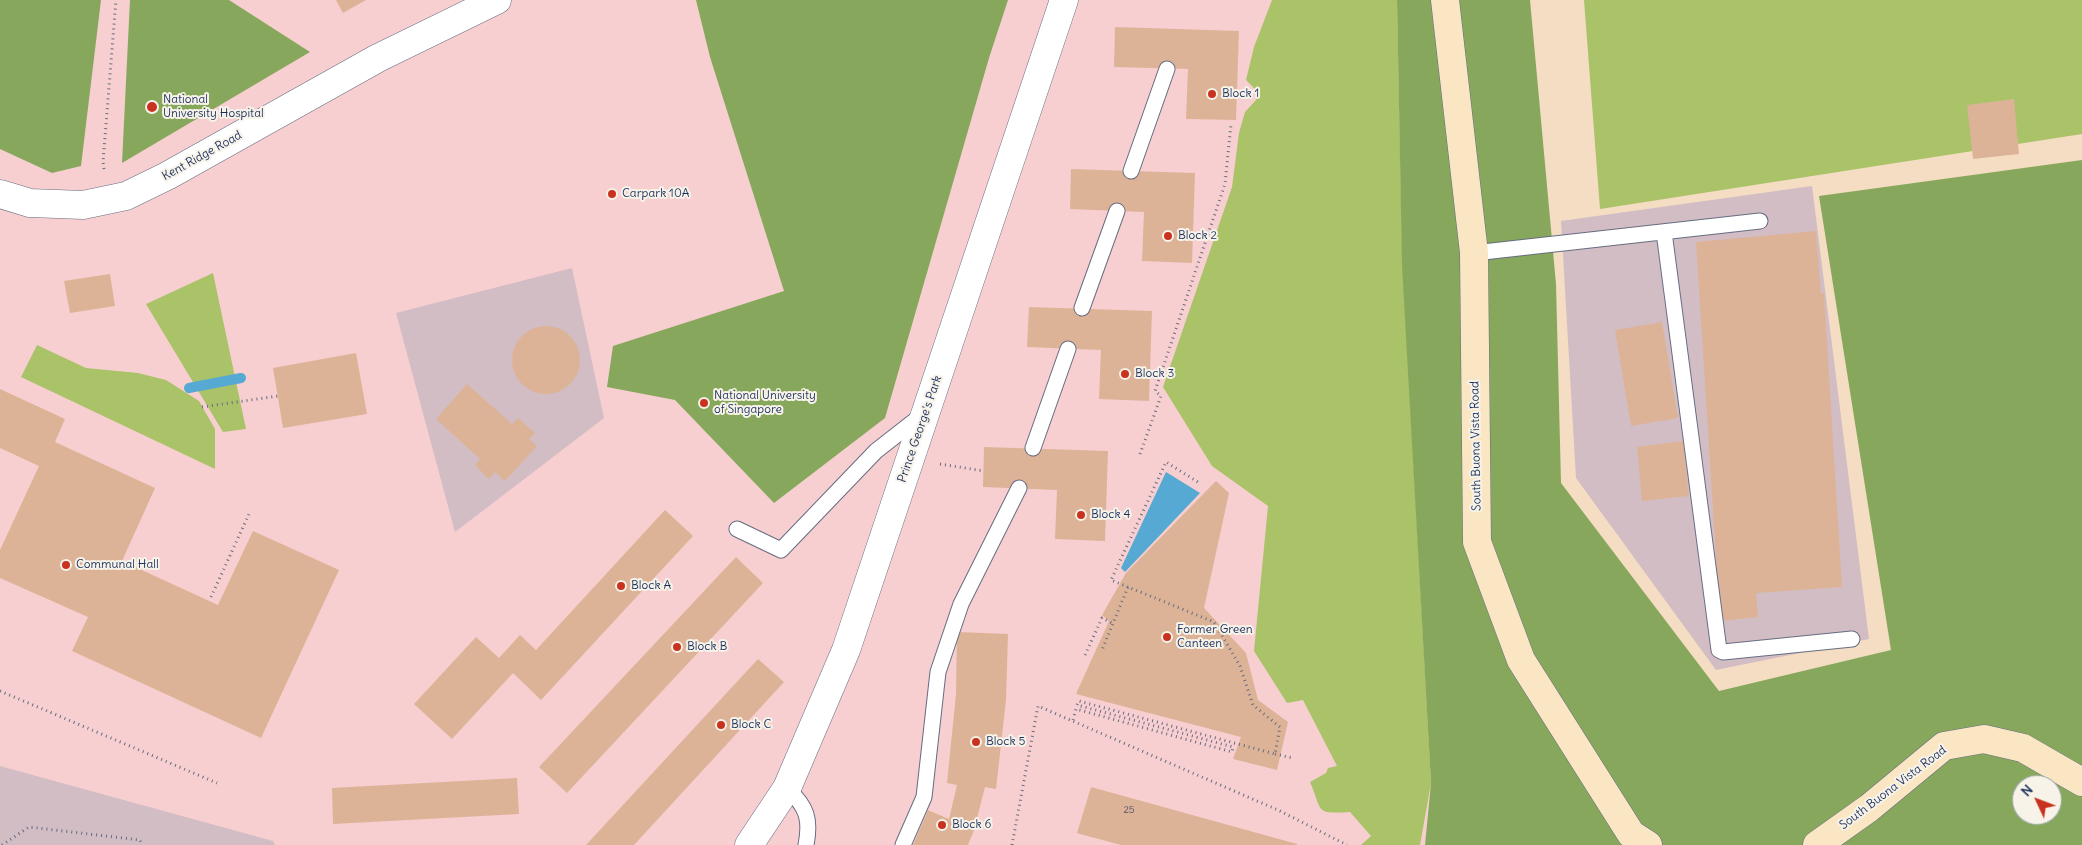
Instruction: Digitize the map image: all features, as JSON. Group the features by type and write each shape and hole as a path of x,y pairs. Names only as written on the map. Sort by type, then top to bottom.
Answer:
{"street":[{"name":"Kent Ridge Road","path":"0,194 30,203 83,205 126,196 168,176 378,58 497,0"},
{"name":"Prince George's Park","path":"749,845 787,788 846,650 1064,0"},
{"name":"South Buona Vista Road","path":"1445,0 1474,253 1477,542 1521,660 1631,834 1648,845"},
{"name":"South Buona Vista Road","path":"1817,845 1869,808 1944,746 1984,739 2023,748 2082,782"}],"lane":[{"path":"1131,171 1167,69"},
{"path":"1082,308 1117,211"},
{"path":"1474,253 1760,221"},
{"path":"1664,232 1719,650 1723,652 1852,639"},
{"path":"1034,448 1068,348"},
{"path":"737,529 781,550 876,450 925,413"},
{"path":"903,845 924,797 941,664 961,604 1019,488"},
{"path":"787,788 802,803 810,826 806,845"}],"path":[{"path":"106,177 103,162 116,0"},
{"path":"1140,454 1161,396 1155,391 1225,184 1231,124"},
{"path":"202,407 278,396"},
{"path":"1201,484 1166,462 1111,580 1214,622 1240,666 1253,705 1280,727 1275,754"},
{"path":"933,463 984,471"},
{"path":"211,596 249,514"},
{"path":"1102,650 1128,587"},
{"path":"1085,655 1102,618 1112,623"},
{"path":"0,691 217,782"},
{"path":"1073,720 1076,709 1232,752 1233,747 1077,705 1079,701 1293,758"},
{"path":"1012,845 1038,706 1278,810 1347,845"},
{"path":"2,845 29,827 140,840 142,845"}],"shaded area":[{"name":"National University of Singapore","path":"0,0 1397,0 1402,248 1431,783 1425,845 0,845"},
{"path":"1812,186 1869,639 1716,670 1576,478 1561,221"},
{"path":"572,268 604,418 455,532 396,313"},
{"path":"0,766 273,841 275,845 0,845"}],"green space":[{"path":"0,0 101,0 81,166 52,173 0,149"},
{"name":"National University Hospital","path":"130,0 229,0 310,52 122,163"},
{"path":"696,0 1008,0 989,58 885,418 774,503 675,400 607,387 613,346 784,291 710,57"},
{"path":"1272,0 1397,0 1402,248 1431,783 1420,845 1361,845 1371,836 1350,812 1330,812 1321,809 1310,782 1326,773 1328,768 1337,766 1303,700 1287,703 1254,651 1268,506 1212,466 1163,387 1232,187 1239,133 1245,112 1256,100 1256,90 1246,80 1254,47"},
{"path":"1397,0 1530,0 1556,284 1561,483 1719,691 1891,650 1819,196 2082,160 2082,845 1425,845 1431,783 1402,265"},
{"path":"1584,0 2082,0 2082,134 1600,209"},
{"path":"213,273 246,429 223,432 146,304"},
{"path":"37,345 86,368 138,373 166,380 199,401 215,429 215,469 21,377"}],"water":[{"path":"1166,472 1200,493 1125,572 1121,568"}],"building":[{"path":"336,0 366,0 343,13"},
{"name":"Block 1","path":"1115,27 1239,31 1236,120 1186,119 1188,69 1114,67"},
{"path":"2014,99 2019,154 1973,159 1967,105"},
{"name":"Block 2","path":"1071,169 1195,173 1192,263 1142,261 1144,212 1070,209"},
{"path":"1816,231 1821,294 1824,293 1842,587 1756,593 1758,617 1720,621 1696,242"},
{"path":"110,274 115,306 70,313 64,281"},
{"name":"Block 3","path":"1029,307 1152,311 1149,401 1099,399 1101,350 1027,347"},
{"path":"1662,322 1678,418 1631,426 1615,330"},
{"path":"553,326 565,332 574,341 580,353 578,373 570,384 553,394 539,394 522,384 514,373 512,353 522,336 533,328"},
{"path":"356,353 367,414 283,428 273,368"},
{"path":"467,384 512,424 518,418 535,433 529,439 537,446 505,481 495,472 489,479 475,465 480,459 436,419"},
{"name":"Communal Hall","path":"0,389 65,419 55,442 155,488 122,561 218,605 253,531 339,570 261,738 72,651 88,617 0,578 0,550 39,466 0,448"},
{"path":"1683,441 1689,496 1642,501 1637,447"},
{"name":"Block 4","path":"984,447 1108,451 1105,541 1055,539 1057,490 983,487"},
{"name":"Former Green Canteen","path":"1216,481 1229,493 1204,608 1246,653 1258,700 1288,722 1277,770 1233,759 1241,737 1076,694 1109,621 1102,615 1126,573"},
{"name":"Block A","path":"665,510 693,536 541,700 513,673 452,739 414,704 476,637 499,658 520,635 536,650"},
{"name":"Block B","path":"736,557 763,583 567,793 539,767"},
{"name":"Block 5","path":"957,632 1008,634 1006,700 996,789 985,787 974,830 968,845 913,845 928,810 949,819 957,785 947,783 956,694"},
{"name":"Block C","path":"758,659 784,682 634,845 586,845"},
{"path":"517,778 519,814 333,824 332,788"},
{"path":"1091,787 1297,845 1121,845 1080,834 1077,833"}],"waterway":[{"path":"189,388 241,378"}],"place":[{"name":"Block 1","path":"1212,94"},
{"name":"National University Hospital","path":"152,107"},
{"name":"Carpark 10A","path":"612,194"},
{"name":"Block 2","path":"1168,236"},
{"name":"Block 3","path":"1125,374"},
{"name":"National University of Singapore","path":"704,403"},
{"name":"Block 4","path":"1081,515"},
{"name":"Communal Hall","path":"66,565"},
{"name":"Block A","path":"621,586"},
{"name":"Former Green Canteen","path":"1167,637"},
{"name":"Block B","path":"677,647"},
{"name":"Block C","path":"721,725"},
{"name":"Block 5","path":"976,742"},
{"name":"Block 6","path":"942,825"}]}
